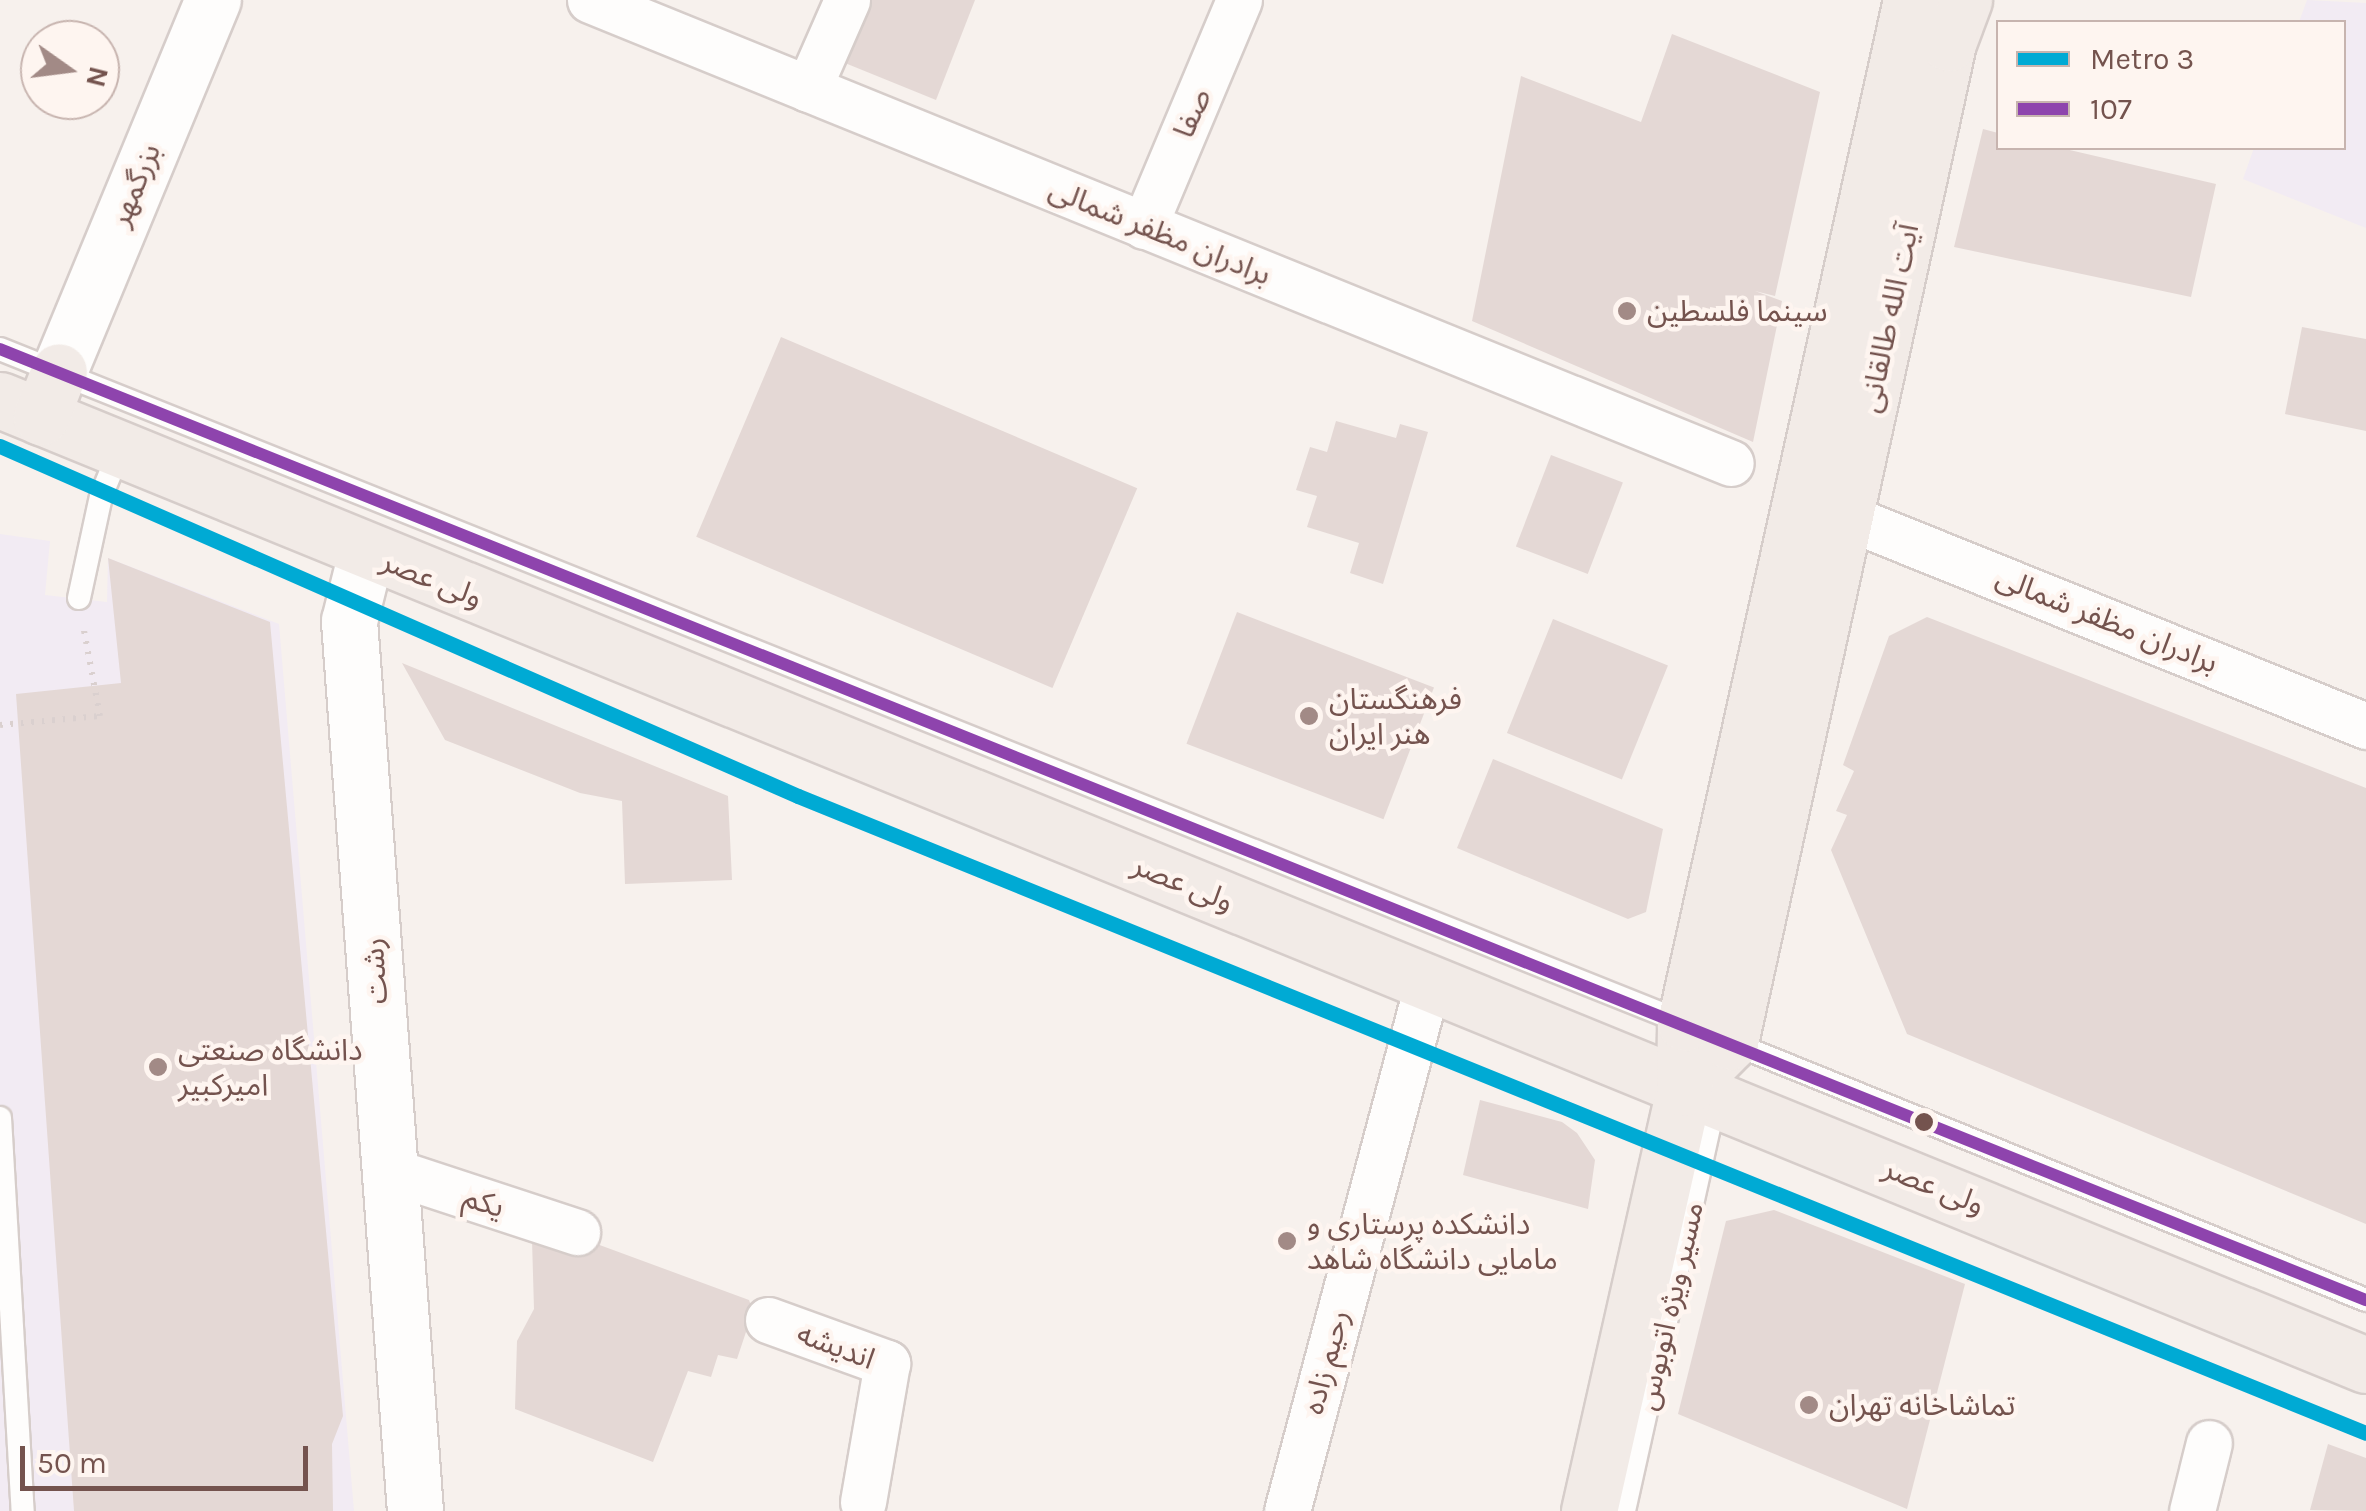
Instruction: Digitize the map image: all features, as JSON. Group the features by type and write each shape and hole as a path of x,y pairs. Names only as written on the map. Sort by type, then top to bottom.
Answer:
{"main road":[{"name":"آیت الله طالقانی","path":"1708,1033 1908,35 1911,0"},
{"name":"آیت الله طالقانی","path":"1708,1033 1847,517 1948,42 1964,0"},
{"name":"ولی عصر","path":"33,396 120,450 366,553 2366,1364"},
{"path":"1589,1511 1700,1094 1708,1033"}],"street":[{"name":"بزرگمهر","path":"33,396 213,0"},
{"name":"برادران مظفر شمالی","path":"590,0 1731,463"},
{"path":"808,89 846,0"},
{"name":"صفا","path":"1144,226 1239,0"},
{"name":"برادران مظفر شمالی","path":"1847,517 2364,715"},
{"name":"رشت","path":"366,553 349,621 414,1511"},
{"name":"رحیم زاده","path":"1287,1511 1428,982"},
{"name":"یکم","path":"390,1171 577,1232"},
{"name":"اندیشه","path":"768,1320 886,1363 874,1508"},
{"path":"2192,1511 2209,1443"}],"lane":[{"path":"0,349 33,396 1708,1033 2366,1300"},
{"path":"79,598 102,496 120,450"},
{"name":"مسیر ویژه اتوبوس","path":"1624,1511 1700,1094"},
{"path":"0,1118 23,1511"}],"path":[{"path":"0,725 100,716 79,598"}],"shaded area":[{"path":"2307,0 2366,3 2366,228 2243,179 2253,150 2346,150 2346,20 2300,20"},
{"name":"دانشگاه صنعتی امیرکبیر","path":"0,534 50,541 45,595 107,602 108,558 279,624 354,1511 0,1511"}],"building":[{"path":"865,0 975,0 936,100 840,61"},
{"path":"1672,34 1820,92 1775,296 1755,291 1782,301 1753,442 1472,321 1521,76 1641,122"},
{"path":"1983,129 1996,132 1996,150 2070,150 2216,184 2191,297 1954,247"},
{"path":"2302,327 2366,339 2366,431 2285,414"},
{"path":"781,337 1137,488 1052,688 696,537"},
{"path":"1336,421 1396,438 1400,424 1428,432 1383,584 1350,573 1359,543 1307,527 1317,496 1296,490 1310,447 1327,452"},
{"path":"1551,455 1623,483 1588,574 1516,546"},
{"name":"دانشگاه صنعتی امیرکبیر","path":"108,558 270,622 343,1416 332,1444 333,1511 74,1511 16,694 121,683"},
{"name":"فرهنگستان هنر ایران","path":"1237,612 1434,688 1383,819 1186,744"},
{"path":"1927,617 2366,788 2366,1224 1907,1034 1831,850 1847,815 1836,811 1854,771 1843,765 1889,636"},
{"path":"1553,619 1668,665 1622,779 1507,733"},
{"path":"402,663 728,796 732,880 625,884 622,801 580,793 445,740"},
{"path":"1493,759 1663,829 1646,912 1628,919 1457,848"},
{"path":"1480,1100 1562,1122 1577,1133 1595,1160 1588,1209 1463,1175"},
{"path":"1774,1210 1965,1284 1907,1509 1678,1414 1726,1221"},
{"path":"532,1240 584,1256 586,1240 749,1300 753,1311 737,1359 718,1355 711,1377 688,1371 653,1462 515,1409 517,1341 534,1309"},
{"path":"2328,1444 2366,1458 2366,1511 2310,1510"}],"metro line":[{"name":"3","path":"0,446 798,796 2366,1433"}],"transit line":[{"name":"107","path":"0,349 2366,1300"}],"place":[{"name":"سینما فلسطین","path":"1627,311"},
{"name":"فرهنگستان هنر ایران","path":"1309,716"},
{"name":"دانشگاه صنعتی امیرکبیر","path":"158,1067"},
{"name":"دانشکده پرستاری و مامایی دانشگاه شاهد","path":"1287,1241"},
{"name":"تماشاخانه تهران","path":"1809,1405"}]}
